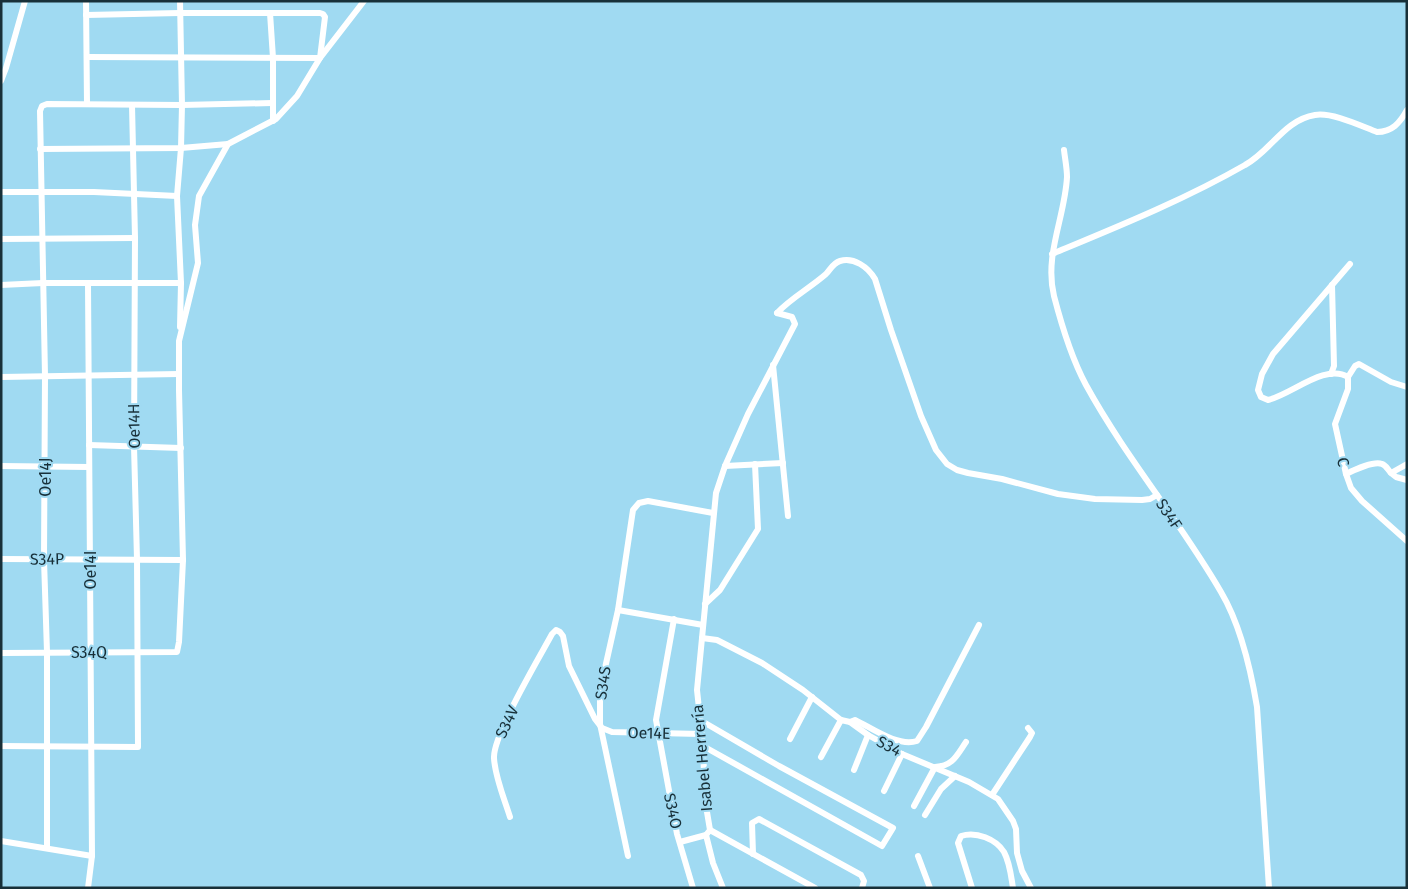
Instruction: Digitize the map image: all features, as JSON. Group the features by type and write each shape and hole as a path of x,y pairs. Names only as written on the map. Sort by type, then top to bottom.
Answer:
{"street":[{"path":"1,81 25,1"},
{"path":"86,1 87,104 182,105 272,102"},
{"path":"180,1 182,105 178,196 181,283 179,374 183,560"},
{"path":"40,149 181,148 228,144 273,121 297,96 320,58 364,1"},
{"path":"86,15 180,13 323,14 325,17 320,58"},
{"path":"270,13 273,58 273,121"},
{"path":"87,57 320,58"},
{"name":"Oe14J","path":"47,848 47,652 44,560 45,376 40,111 42,106 47,104 87,104"},
{"name":"Oe14H","path":"91,747 138,747 132,105"},
{"path":"1052,254 1208,186 1261,155 1281,132 1301,120 1315,115 1326,115 1377,132 1384,132 1393,128 1407,110"},
{"path":"180,341 198,263 195,225 199,196 228,144"},
{"name":"S34F","path":"1064,150 1067,176 1052,254 1051,276 1054,296 1073,353 1086,384 1124,448 1222,593 1247,658 1257,707 1269,888"},
{"path":"1,192 134,193 178,196"},
{"path":"1,239 134,238"},
{"name":"Isabel Herrería","path":"723,888 713,863 705,800 703,746 697,690 702,625 706,604 716,493 725,466 773,364 795,324 792,317 777,313 826,274 838,262 855,262 866,267 875,279 890,330 921,416 936,450 947,464 957,470 968,473 1002,479 1039,490 1073,497 1101,500 1142,500 1150,499 1157,495"},
{"path":"1350,264 1273,354 1262,374 1259,394 1263,399 1271,400 1291,392 1320,376 1341,374 1348,377 1354,366 1359,364 1391,382 1407,387"},
{"path":"1,285 43,283 181,283"},
{"name":"Oe14I","path":"88,284 92,856 88,888"},
{"path":"1332,285 1334,366 1332,374"},
{"path":"773,364 788,516"},
{"path":"1,376 179,374"},
{"name":"C","path":"1348,377 1348,388 1336,424 1346,474 1351,488 1362,501 1407,541"},
{"path":"89,446 180,448"},
{"path":"725,466 783,463"},
{"path":"1346,474 1379,463 1385,465 1390,473 1396,477 1407,480"},
{"path":"706,604 720,590 758,529 755,464"},
{"path":"1390,473 1407,464"},
{"path":"1,466 89,467"},
{"name":"S34S","path":"628,856 600,724 600,698 618,610 633,510 639,503 648,502 713,513"},
{"name":"S34P","path":"1,560 183,560"},
{"name":"S34Q","path":"1,653 177,652 183,560"},
{"path":"618,610 702,625"},
{"name":"S34O","path":"674,620 656,720 680,842 693,888"},
{"path":"850,722 855,720 875,731 897,739 909,742 917,741 979,625"},
{"name":"S34V","path":"510,817 495,766 495,747 504,725 552,634 556,630 563,636 568,666 595,719 600,724"},
{"name":"S34","path":"702,638 717,640 762,663 812,697 841,720 850,722 868,735 902,754 935,767 992,794 1002,803 1013,821 1016,829 1017,853 1022,871 1031,888"},
{"path":"790,739 812,697"},
{"path":"700,720 779,766 893,828 882,846 703,746"},
{"path":"821,757 841,720"},
{"name":"Oe14E","path":"600,724 606,731 612,732 701,734"},
{"path":"992,794 1032,733 1028,728"},
{"path":"854,770 868,735"},
{"path":"914,806 935,767 946,766 954,760 966,742"},
{"path":"1,746 91,747"},
{"path":"884,790 902,754"},
{"path":"925,815 942,789 955,776"},
{"path":"753,854 752,823 759,819 861,875 864,881 862,888"},
{"path":"680,842 708,833 753,854 815,888"},
{"path":"972,888 958,843 964,835 980,836 1003,851 1013,888"},
{"path":"1,841 92,856"},
{"path":"918,856 930,888"}]}
